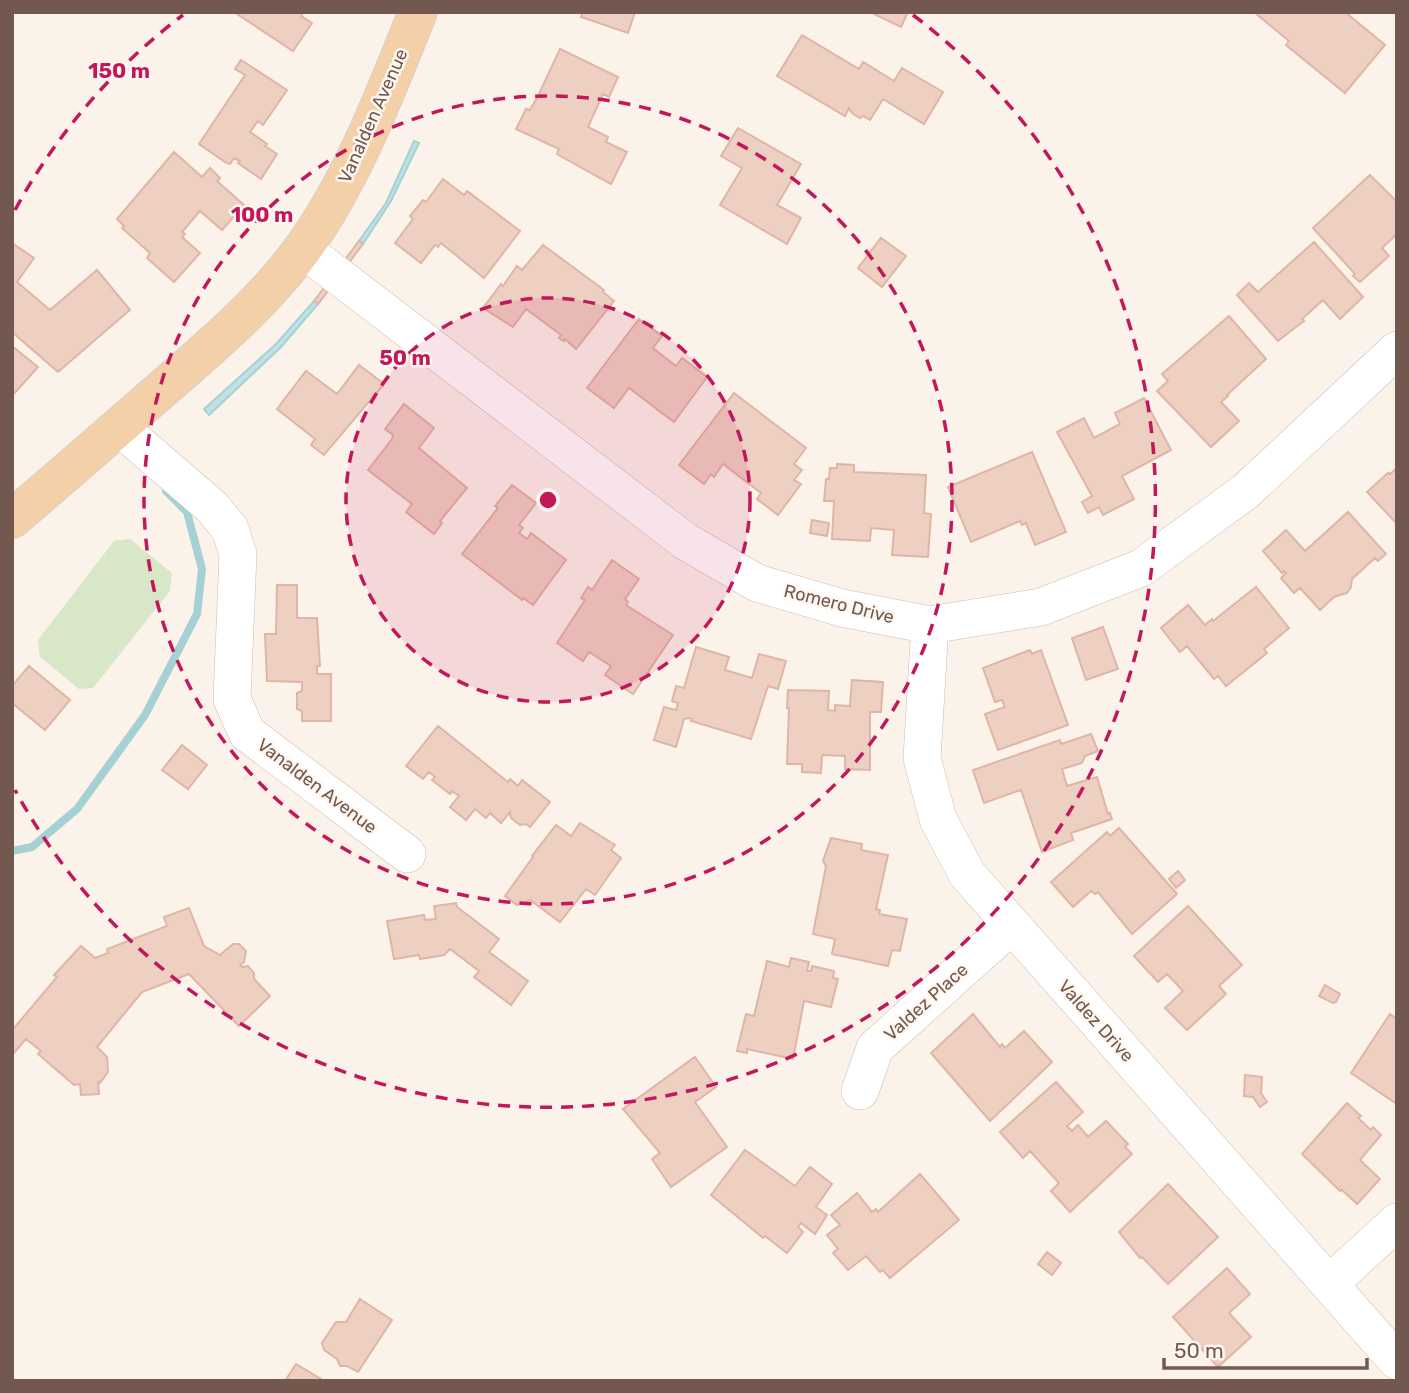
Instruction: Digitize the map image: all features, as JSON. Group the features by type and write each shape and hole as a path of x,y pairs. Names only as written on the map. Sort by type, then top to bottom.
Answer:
{"main road":[{"name":"Vanalden Avenue","path":"12,519 202,355 251,308 303,249 337,197 369,133 418,12"}],"street":[{"name":"Romero Drive","path":"303,249 685,541 757,583 842,608 930,625 1041,607 1142,568 1246,491 1397,350"},
{"name":"Vanalden Avenue","path":"119,427 212,507 230,529 237,554 232,699 247,733 407,854"},
{"name":"Valdez Drive","path":"930,625 922,758 938,819 967,874 1397,1361"},
{"name":"Valdez Place","path":"860,1091 875,1048 1011,926"},
{"path":"1330,1283 1397,1222"}],"green space":[{"path":"130,539 172,573 170,591 93,688 79,689 40,657 38,640 114,541"}],"water":[{"path":"414,141 419,143 391,201 363,244 359,241 386,203"},
{"path":"314,301 318,304 281,347 209,415 204,409 276,344"}],"building":[{"path":"234,12 304,12 301,16 312,23 293,51"},
{"path":"583,12 635,12 628,33 581,17"},
{"path":"870,12 908,12 901,27"},
{"path":"1254,12 1345,12 1385,45 1345,93 1286,45 1289,41"},
{"path":"802,35 859,69 863,62 894,81 902,68 943,92 924,124 883,99 870,120 863,116 860,118 849,108 845,116 777,76"},
{"path":"560,49 618,77 609,97 603,94 588,127 608,137 606,142 627,152 611,184 557,154 559,149 516,129 526,109 530,110 538,96"},
{"path":"241,60 287,90 263,125 258,121 250,132 277,154 261,179 238,163 240,161 234,158 230,164 225,162 199,144 245,75 235,69"},
{"path":"738,128 801,164 777,205 801,218 787,244 720,205 742,168 721,156"},
{"path":"174,152 202,177 210,168 220,178 217,181 244,205 222,230 200,211 182,232 185,234 182,237 200,253 174,282 147,258 150,253 122,228 124,226 117,219"},
{"path":"1370,175 1397,202 1397,234 1382,248 1389,256 1360,282 1313,228"},
{"path":"443,179 464,195 467,191 520,231 484,278 441,243 438,247 435,245 421,263 395,243 413,219 410,216 423,200 426,202"},
{"path":"881,238 906,256 882,287 858,268"},
{"path":"359,241 363,244 318,304 314,301"},
{"path":"1314,242 1363,297 1340,319 1323,300 1302,319 1304,321 1278,341 1237,295 1249,283 1258,292"},
{"path":"12,243 34,258 17,282 50,310 97,270 130,310 58,372 12,332"},
{"path":"543,245 604,290 614,301 576,349 526,309 513,327 483,308 517,266 522,270"},
{"path":"1229,316 1266,359 1221,402 1239,421 1211,447 1157,391 1168,381 1162,374"},
{"path":"639,319 662,336 653,348 676,366 682,358 707,377 674,422 629,388 614,408 587,388"},
{"path":"12,346 38,367 12,396"},
{"path":"359,365 384,384 324,455 311,445 315,439 277,409 306,371 337,394"},
{"path":"734,393 806,448 794,464 802,470 794,480 801,484 778,515 757,499 761,493 723,464 714,477 711,474 704,484 679,465"},
{"path":"1144,398 1171,450 1122,476 1134,499 1103,515 1099,507 1088,513 1082,502 1092,496 1057,432 1084,418 1094,438 1120,424 1115,413"},
{"path":"404,404 434,428 419,448 467,488 440,521 442,523 434,534 406,512 412,504 368,470 392,439 393,435 385,429"},
{"path":"1032,452 1066,532 1035,545 1026,523 1022,525 1020,521 971,542 948,487"},
{"path":"837,464 854,465 854,472 926,475 924,513 931,514 928,557 892,555 894,530 871,528 870,541 832,539 834,501 824,501 826,479 829,479 830,468 837,468"},
{"path":"1397,468 1397,524 1367,492"},
{"path":"512,485 536,503 519,525 523,528 519,533 527,539 531,533 566,560 533,605 523,598 522,600 462,554 498,508 495,506"},
{"path":"1348,512 1386,554 1378,561 1375,558 1352,579 1347,593 1334,597 1320,610 1300,588 1294,593 1281,578 1286,573 1282,573 1263,551 1286,530 1305,551"},
{"path":"812,520 829,523 827,536 810,533"},
{"path":"612,560 639,579 625,599 628,602 626,605 673,635 633,694 605,675 611,666 589,652 583,661 557,643 585,600 581,598 588,587 592,590"},
{"path":"277,585 297,585 297,618 317,618 320,666 317,666 317,674 331,674 331,721 302,721 302,711 297,709 297,693 302,691 302,682 267,681 265,634 276,634"},
{"path":"1256,587 1289,628 1264,649 1267,653 1226,686 1218,676 1214,679 1187,646 1180,652 1161,628 1188,605 1205,625"},
{"path":"1103,627 1118,669 1086,680 1072,638"},
{"path":"696,647 729,657 725,670 752,678 759,654 786,661 778,689 768,686 751,739 691,721 689,718 684,719 676,747 654,740 664,707 676,710 678,703 672,701 676,686 684,688"},
{"path":"1030,650 1032,654 1041,650 1068,725 998,750 985,714 1005,707 1002,700 995,702 983,668"},
{"path":"29,666 70,700 45,730 12,703 12,686"},
{"path":"852,680 883,682 881,712 870,712 870,770 845,769 845,756 822,755 821,773 802,772 802,764 787,764 788,690 829,691 828,710 835,711 835,705 850,706"},
{"path":"438,726 508,782 510,779 518,786 522,780 550,802 530,827 526,824 520,825 511,818 510,812 501,823 490,813 486,818 475,809 466,820 450,807 459,796 452,791 450,794 432,780 435,777 429,772 423,779 406,766"},
{"path":"1091,734 1098,751 1085,756 1082,763 1062,769 1067,786 1097,777 1112,819 1071,833 1073,840 1042,852 1021,790 984,803 973,770 1060,740 1061,744"},
{"path":"182,745 207,765 188,789 162,770"},
{"path":"580,823 615,845 611,850 621,858 595,895 586,889 560,922 530,900 517,905 505,896 556,825 571,836"},
{"path":"1119,828 1177,894 1132,934 1098,892 1095,894 1091,891 1073,907 1051,882 1107,832 1110,836"},
{"path":"831,838 862,844 861,850 888,855 876,909 880,910 879,914 907,919 900,951 892,950 888,966 832,954 835,939 813,934 826,866 823,861"},
{"path":"1178,871 1185,880 1176,888 1169,879"},
{"path":"456,903 457,907 499,939 489,952 528,981 511,1005 474,977 479,971 450,949 444,955 394,959 387,921 424,915 425,920 436,919 434,906"},
{"path":"1188,906 1242,965 1219,986 1226,994 1187,1030 1165,1008 1183,991 1167,974 1158,982 1134,956"},
{"path":"189,908 204,946 220,955 233,944 239,944 246,951 244,962 240,965 248,966 254,973 254,979 270,996 239,1026 189,974 142,992 97,1047 107,1057 108,1072 100,1083 98,1082 99,1094 81,1095 80,1084 74,1085 38,1054 41,1051 26,1039 12,1055 12,1026 14,1028 57,977 54,975 81,946 95,958 108,953 107,949 167,926 164,917"},
{"path":"791,958 809,962 807,971 811,971 812,966 834,971 833,978 838,979 831,1007 804,1001 793,1059 747,1049 747,1053 737,1051 746,1014 754,1016 767,961 789,967"},
{"path":"1325,985 1340,994 1336,1002 1319,996"},
{"path":"973,1014 1000,1047 1002,1044 1005,1048 1024,1031 1052,1062 990,1121 931,1053"},
{"path":"1390,1014 1397,1019 1397,1104 1351,1073"},
{"path":"695,1057 716,1087 695,1102 727,1147 671,1187 652,1159 660,1153 623,1109"},
{"path":"1245,1075 1262,1077 1261,1093 1267,1102 1260,1107 1253,1097 1244,1096"},
{"path":"1056,1082 1083,1112 1067,1126 1072,1131 1078,1125 1088,1137 1106,1121 1128,1144 1125,1147 1132,1154 1070,1212 1051,1191 1059,1183 1030,1151 1023,1158 1000,1132"},
{"path":"1347,1103 1361,1116 1358,1118 1381,1135 1360,1160 1380,1179 1357,1204 1302,1154"},
{"path":"745,1150 795,1186 810,1167 832,1184 816,1207 827,1215 815,1234 801,1223 798,1227 803,1232 787,1253 765,1236 763,1238 711,1195"},
{"path":"920,1174 959,1220 890,1278 883,1270 880,1272 866,1256 848,1270 833,1253 838,1249 827,1235 840,1225 831,1215 857,1193 872,1212 876,1209 878,1212"},
{"path":"1168,1184 1218,1237 1168,1284 1140,1258 1119,1232"},
{"path":"1047,1252 1061,1263 1052,1275 1038,1264"},
{"path":"1227,1268 1250,1294 1229,1313 1251,1337 1218,1367 1173,1317"},
{"path":"360,1299 392,1320 358,1372 347,1366 340,1366 337,1359 324,1350 322,1343 336,1322 346,1322"},
{"path":"296,1364 321,1379 320,1381 285,1381"}],"waterway":[{"path":"12,851 32,847 77,809 145,715 197,614 202,569 187,512 166,491"}]}
